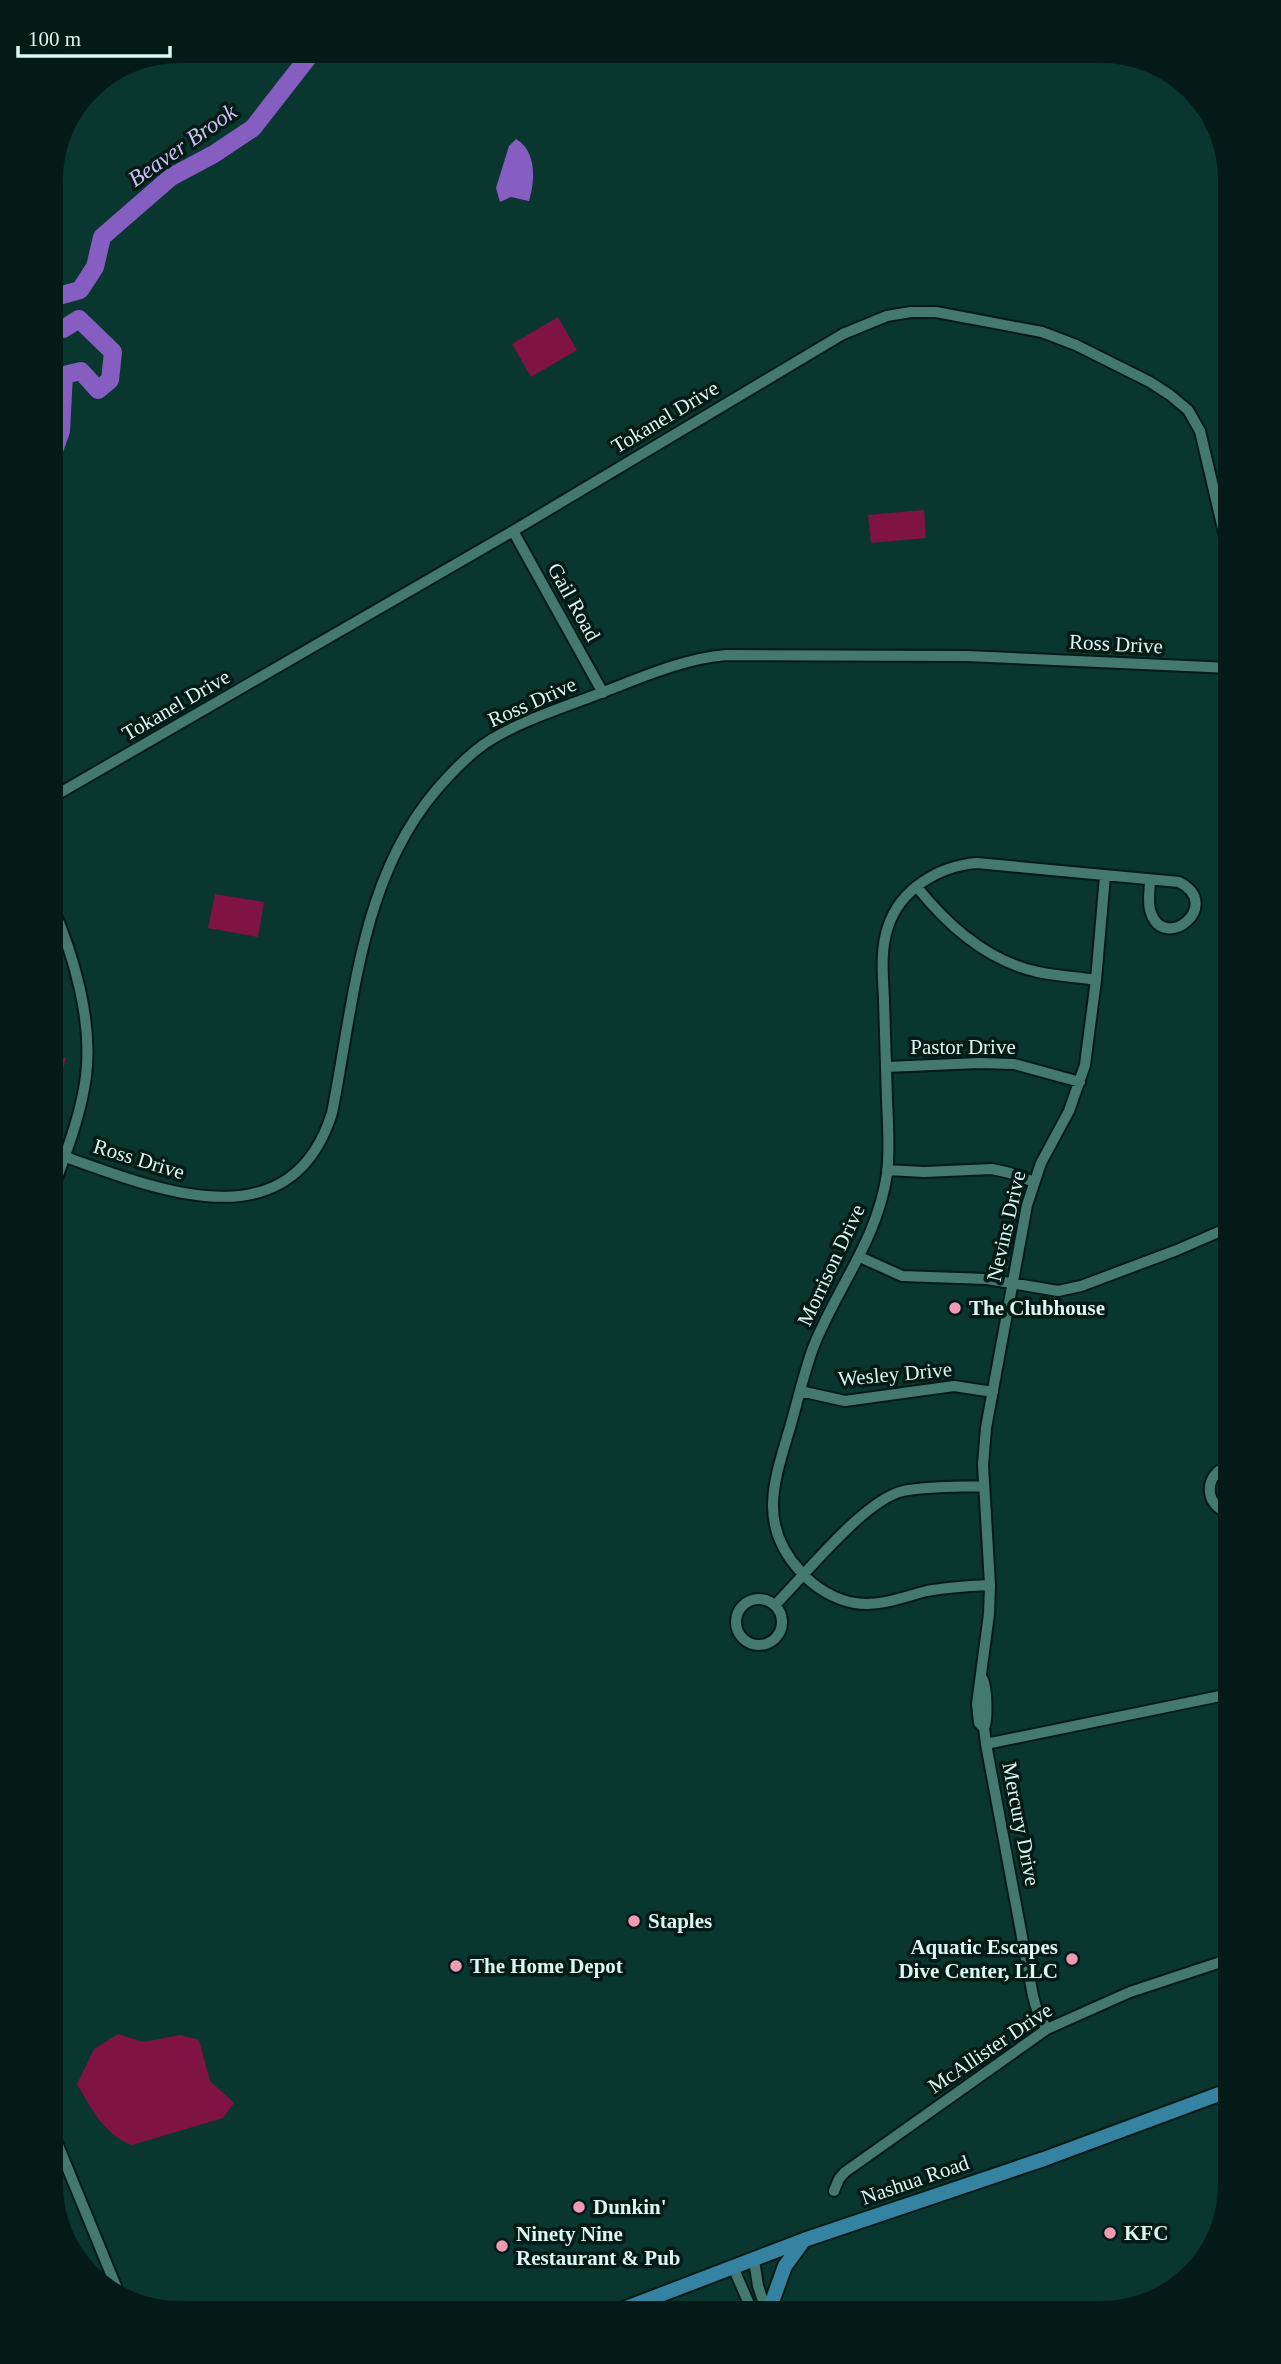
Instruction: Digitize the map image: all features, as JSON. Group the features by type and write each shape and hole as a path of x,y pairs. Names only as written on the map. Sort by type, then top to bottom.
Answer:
{"main road":[{"name":"Nashua Road","path":"644,2301 804,2240 1044,2159 1218,2094"},
{"path":"772,2301 785,2266 804,2240"}],"street":[{"name":"Tokanel Drive","path":"63,791 513,531 843,334 887,316 936,312 1042,332 1076,345 1170,395 1188,410 1199,430 1218,509"},
{"name":"Gail Road","path":"513,531 603,693"},
{"name":"Ross Drive","path":"64,1156 156,1188 202,1196 250,1194 272,1188 293,1176 311,1159 324,1137 334,1101 365,938 378,893 408,827 437,788 471,754 490,740 537,717 702,658 739,654 966,656 1218,667"},
{"name":"Morrison Drive","path":"990,1585 953,1586 894,1601 855,1603 831,1595 804,1576 784,1551 776,1531 772,1506 775,1480 813,1348 877,1218 887,1170 883,945 892,916 899,904 917,887 950,867 977,863 1180,882 1192,892 1195,901 1195,911 1186,924 1171,928 1154,919 1149,905 1150,880"},
{"name":"Nevins Drive","path":"986,1744 984,1728 979,1723 977,1704 978,1684 982,1678 990,1585 984,1446 1012,1282 1034,1182 1069,1111 1088,1051 1105,876"},
{"path":"917,887 937,912 976,945 1007,962 1036,971 1096,980"},
{"path":"63,938 83,1005 88,1053 81,1101 63,1159"},
{"name":"Pastor Drive","path":"886,1067 1005,1063 1080,1082"},
{"path":"887,1170 925,1172 992,1169 1010,1172 1034,1182"},
{"path":"860,1257 902,1276 967,1277 1012,1282 1035,1288 1069,1290 1218,1232"},
{"name":"Wesley Drive","path":"800,1391 845,1401 954,1387 993,1392"},
{"path":"1218,1471 1213,1476 1209,1490 1218,1508"},
{"path":"775,1605 848,1529 878,1502 904,1491 984,1486"},
{"path":"757,1598 775,1605 782,1622 778,1636 761,1645 743,1639 737,1632 735,1622 737,1612 743,1604 757,1598"},
{"name":"Mercury Drive","path":"1047,2029 1038,2014 1033,1996 986,1744 1218,1696"},
{"name":"McAllister Drive","path":"834,2191 845,2172 1047,2029 1130,1992 1218,1963"},
{"path":"63,2157 114,2281"},
{"path":"754,2260 764,2301"},
{"path":"733,2267 748,2301"}],"shaded area":[{"path":"516,139 528,151 533,167 529,201 511,197 500,202 496,188 509,146"},
{"path":"558,317 577,350 531,377 512,344"},
{"path":"924,510 926,538 871,543 868,515"},
{"path":"215,894 264,902 258,937 208,928"},
{"path":"118,2034 143,2042 180,2035 199,2040 210,2081 234,2103 223,2118 132,2145 122,2141 106,2128 77,2084 94,2049"}],"waterway":[{"name":"Beaver Brook","path":"63,295 80,290 95,267 102,237 171,177 214,154 253,128 304,63"},
{"name":"Beaver Brook","path":"63,329 79,319 113,352 110,380 98,390 81,371 64,375 63,394"}],"place":[{"name":"The Clubhouse","path":"955,1308"},
{"name":"Staples","path":"634,1921"},
{"name":"Aquatic Escapes Dive Center, LLC","path":"1072,1959"},
{"name":"The Home Depot","path":"456,1966"},
{"name":"Dunkin'","path":"579,2207"},
{"name":"KFC","path":"1110,2233"},
{"name":"Ninety Nine Restaurant & Pub","path":"502,2246"}]}
